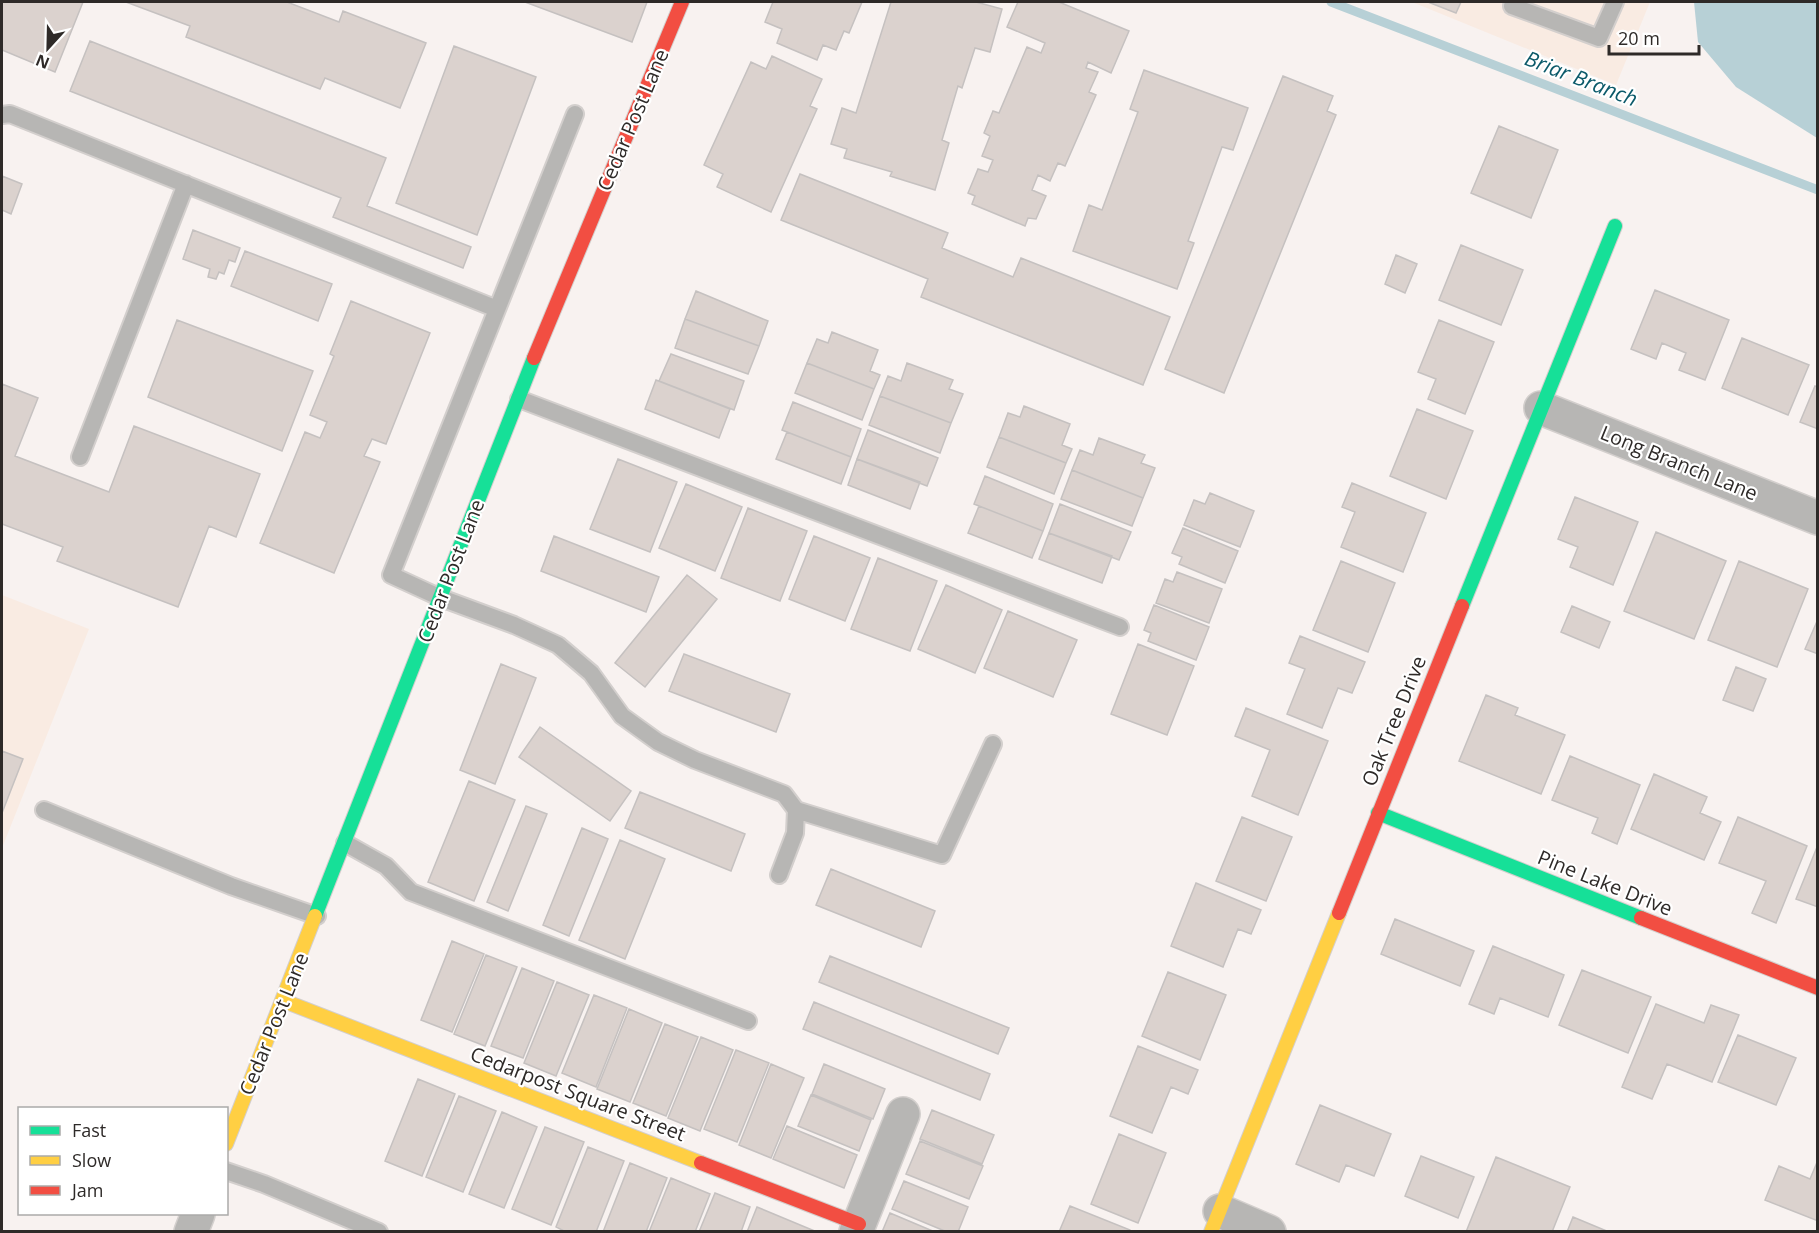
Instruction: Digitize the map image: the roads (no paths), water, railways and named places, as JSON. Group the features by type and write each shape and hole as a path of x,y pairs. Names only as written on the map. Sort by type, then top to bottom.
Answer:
{"street":[{"name":"Cedar Post Lane","path":"228,1138 284,1001 519,399 682,2"},
{"name":"Oak Tree Drive","path":"1215,1221 1615,226"},
{"name":"Long Branch Lane","path":"1541,408 1818,518"},
{"name":"Pine Lake Drive","path":"1378,813 1818,988"},
{"name":"Cedarpost Square Street","path":"284,1001 858,1228"},
{"path":"858,1228 903,1114"},
{"path":"191,1232 198,1215"},
{"path":"1215,1221 1269,1232"}],"lane":[{"path":"1514,2 1512,6 1599,38 1615,2"},
{"path":"4,111 497,309"},
{"path":"575,114 391,575 441,598 514,625 558,645 591,673 622,716 658,742 784,794 796,810 942,855 993,744"},
{"path":"80,457 186,184"},
{"path":"519,399 1120,627"},
{"path":"44,810 231,886 317,916"},
{"path":"779,875 795,833 796,810"},
{"path":"345,843 386,866 411,892 748,1021"},
{"path":"228,1172 264,1184 379,1232"}],"water":[{"path":"1694,2 1817,2 1817,138 1736,87 1698,42"}],"waterway":[{"name":"Briar Branch","path":"1331,2 1818,190"}]}
